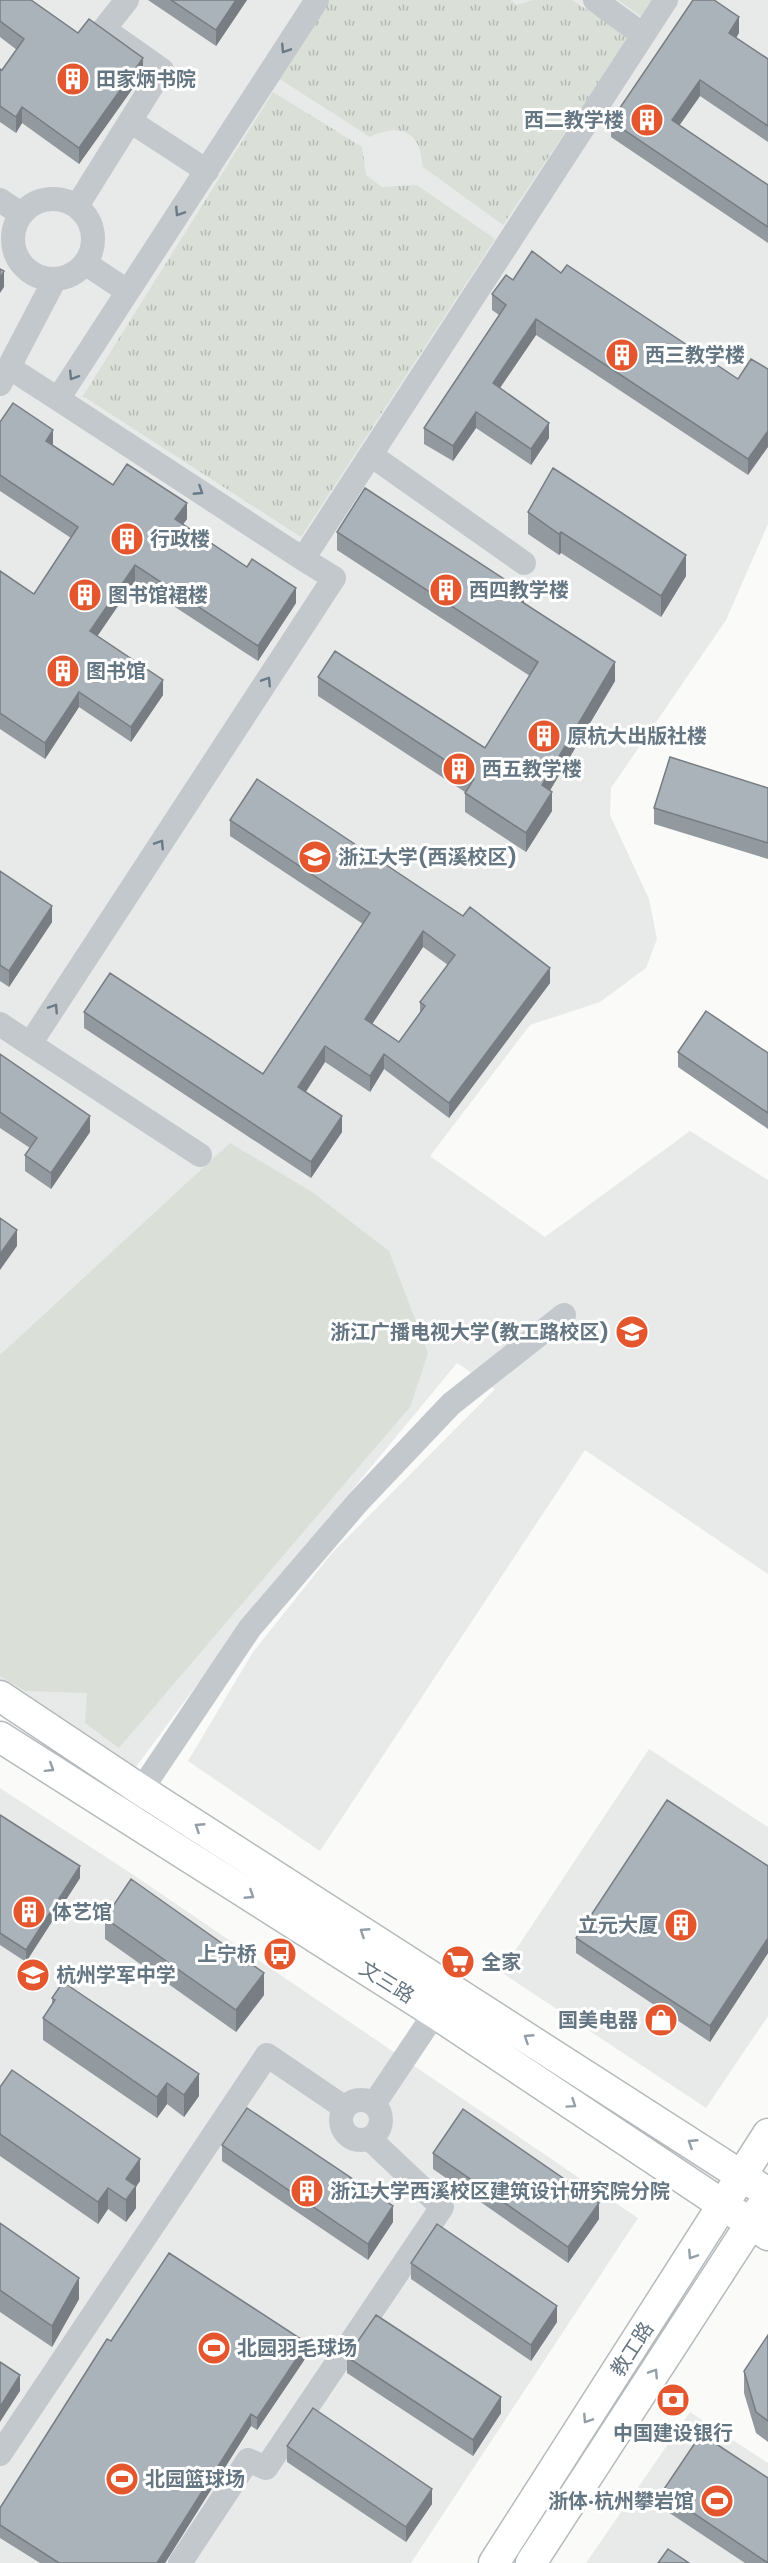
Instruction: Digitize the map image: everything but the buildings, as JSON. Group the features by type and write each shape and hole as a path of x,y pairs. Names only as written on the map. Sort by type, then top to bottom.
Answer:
{"main road":[{"name":"文三路","path":"0,1696 141,1790 741,2174 768,2194"},
{"name":"文三路","path":"0,1737 435,2013 760,2230"},
{"name":"教工路","path":"494,2563 768,2134"},
{"name":"教工路","path":"531,2563 760,2230 768,2194"}],"lane":[{"path":"77,206 162,70 104,29 127,0"},
{"path":"58,399 317,0"},
{"path":"595,0 644,35"},
{"path":"303,559 666,0"},
{"path":"130,121 207,171"},
{"path":"0,200 21,214"},
{"path":"41,200 60,200 77,206 86,216 93,233 91,252 85,263 67,276 55,279 31,272 18,257 13,239 21,214 41,200"},
{"path":"85,263 127,291"},
{"path":"30,1044 334,578 58,399 5,376 55,279"},
{"path":"371,455 524,563"},
{"path":"0,1024 200,1155"},
{"path":"124,1815 250,1628 358,1502 451,1404 564,1315"},
{"path":"374,2104 435,2013"},
{"path":"0,2454 267,2055 345,2108"},
{"path":"355,2100 374,2104 381,2116 380,2130 370,2139 356,2140 345,2133 341,2120 345,2108 355,2100"},
{"path":"180,2563 248,2460 266,2468 442,2207 370,2139"}],"shaded area":[{"name":"浙江大学(西溪校区)","path":"0,0 768,0 768,524 726,620 611,788 610,815 649,899 657,939 646,968 600,1002 530,1025 430,1156 545,1237 690,1131 768,1180 768,1574 585,1450 320,1851 188,1761 253,1652 332,1553 495,1389 457,1363 248,1616 127,1779 0,1692"},
{"path":"649,1749 768,1827 768,2016 706,2108 501,1972"},
{"path":"0,1788 132,1874 638,2218 411,2563 0,2563"},
{"path":"690,2412 768,2463 768,2563 586,2563"}],"green space":[{"path":"330,0 511,0 517,5 533,0 572,0 629,37 503,225 423,167 418,145 408,133 395,130 370,137 278,78"},
{"path":"618,0 653,0 642,17"},
{"path":"273,92 362,147 366,175 382,187 417,185 495,239 301,537 83,396"},
{"path":"230,1143 312,1192 389,1251 428,1353 410,1407 119,1748 85,1723 87,1693 25,1691 0,1676 0,1355"}],"place":[{"name":"田家炳书院","path":"73,79"},
{"name":"西二教学楼","path":"647,120"},
{"name":"西三教学楼","path":"622,355"},
{"name":"行政楼","path":"127,539"},
{"name":"西四教学楼","path":"446,590"},
{"name":"图书馆裙楼","path":"85,595"},
{"name":"图书馆","path":"63,671"},
{"name":"原杭大出版社楼","path":"544,736"},
{"name":"西五教学楼","path":"459,769"},
{"name":"浙江大学(西溪校区)","path":"315,857"},
{"name":"浙江广播电视大学(教工路校区)","path":"632,1332"},
{"name":"体艺馆","path":"29,1912"},
{"name":"立元大厦","path":"681,1925"},
{"name":"上宁桥","path":"280,1954"},
{"name":"全家","path":"458,1962"},
{"name":"杭州学军中学","path":"33,1975"},
{"name":"国美电器","path":"661,2020"},
{"name":"浙江大学西溪校区建筑设计研究院分院","path":"307,2191"},
{"name":"北园羽毛球场","path":"214,2348"},
{"name":"中国建设银行","path":"673,2400"},
{"name":"北园篮球场","path":"122,2479"},
{"name":"浙体·杭州攀岩馆","path":"717,2501"}]}
